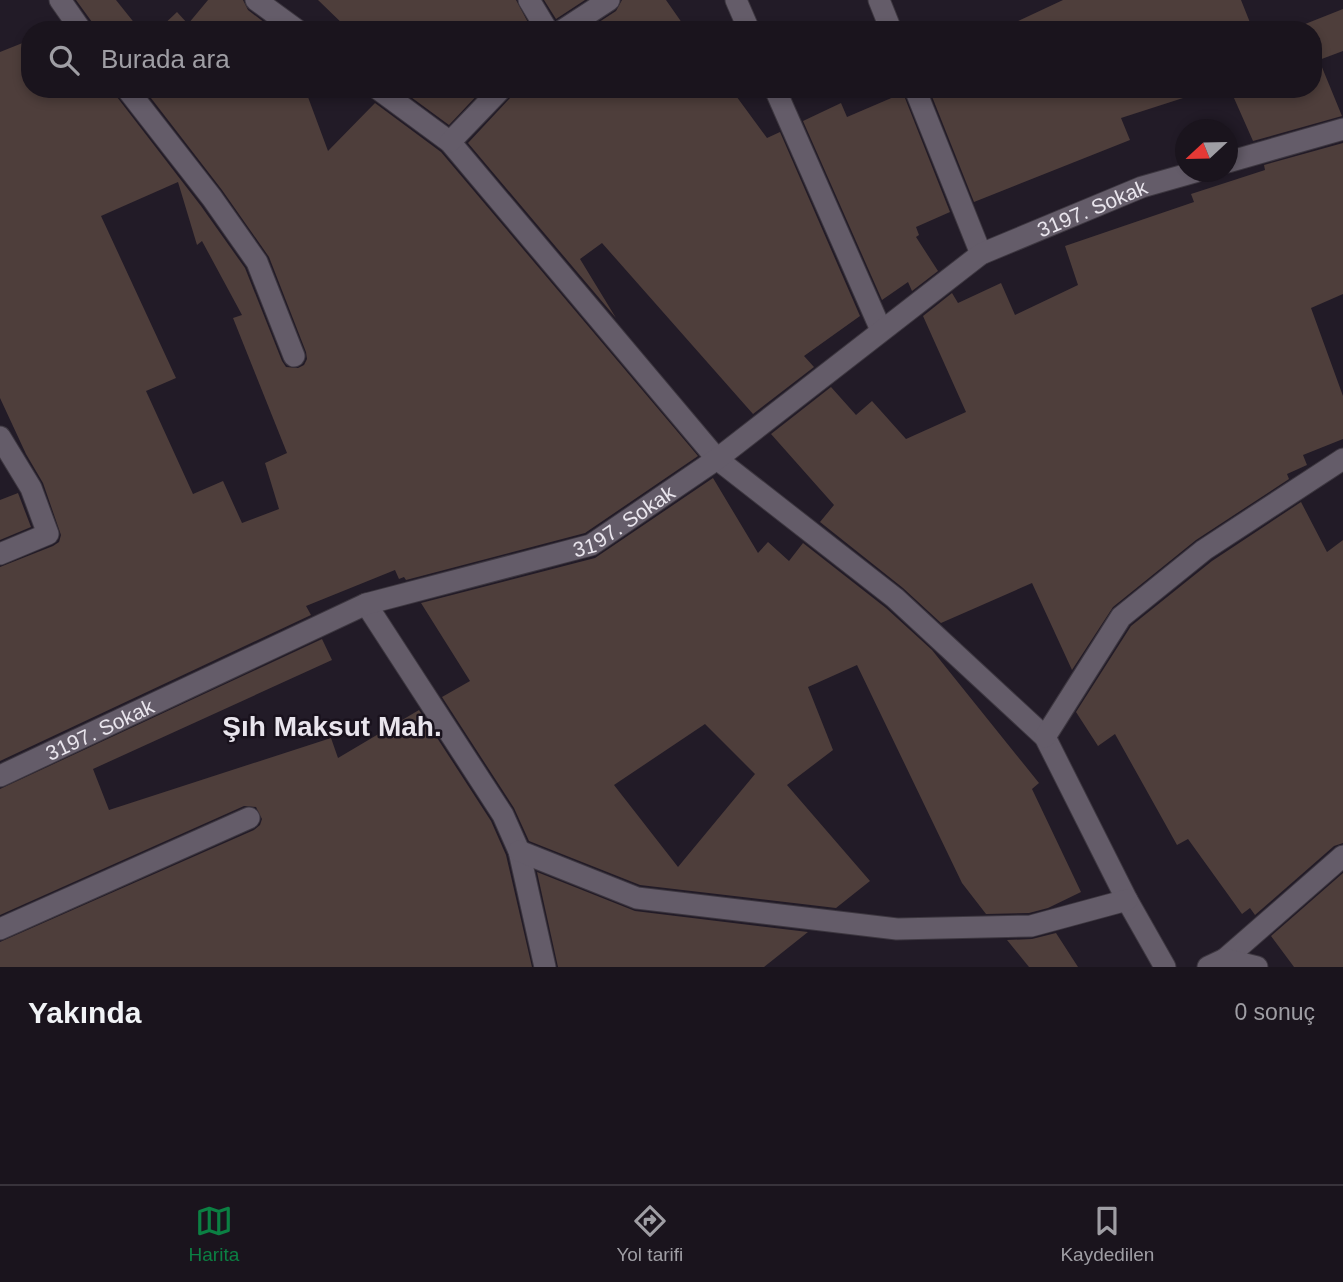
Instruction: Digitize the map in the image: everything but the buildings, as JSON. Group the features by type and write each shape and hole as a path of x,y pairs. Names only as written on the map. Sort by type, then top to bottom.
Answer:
{"street":[{"path":"60,0 75,21"},
{"path":"257,0 285,21"},
{"path":"529,0 542,21"},
{"path":"577,21 610,0"},
{"path":"736,0 745,21"},
{"path":"878,0 887,21"},
{"path":"134,98 212,198 257,262 293,356"},
{"path":"390,98 450,142 717,459 895,598 1045,737 1127,900 1165,967"},
{"path":"450,142 492,98"},
{"path":"779,98 881,330"},
{"path":"919,98 981,254"},
{"path":"1238,159 1343,129"},
{"name":"3197. Sokak","path":"0,776 366,604 591,545 717,459 981,254 1142,187 1175,178"},
{"path":"0,437 31,488 48,534 0,554"},
{"path":"1045,737 1121,617 1204,550 1343,459"},
{"path":"366,604 503,814 519,851 545,967"},
{"path":"0,929 249,818"},
{"path":"519,851 637,898 897,929 1031,926 1127,900"},
{"path":"1216,963 1343,856"},
{"path":"1216,963 1257,967"}],"district":[{"name":"Şıh Maksut Mah.","path":"332,726"}]}
